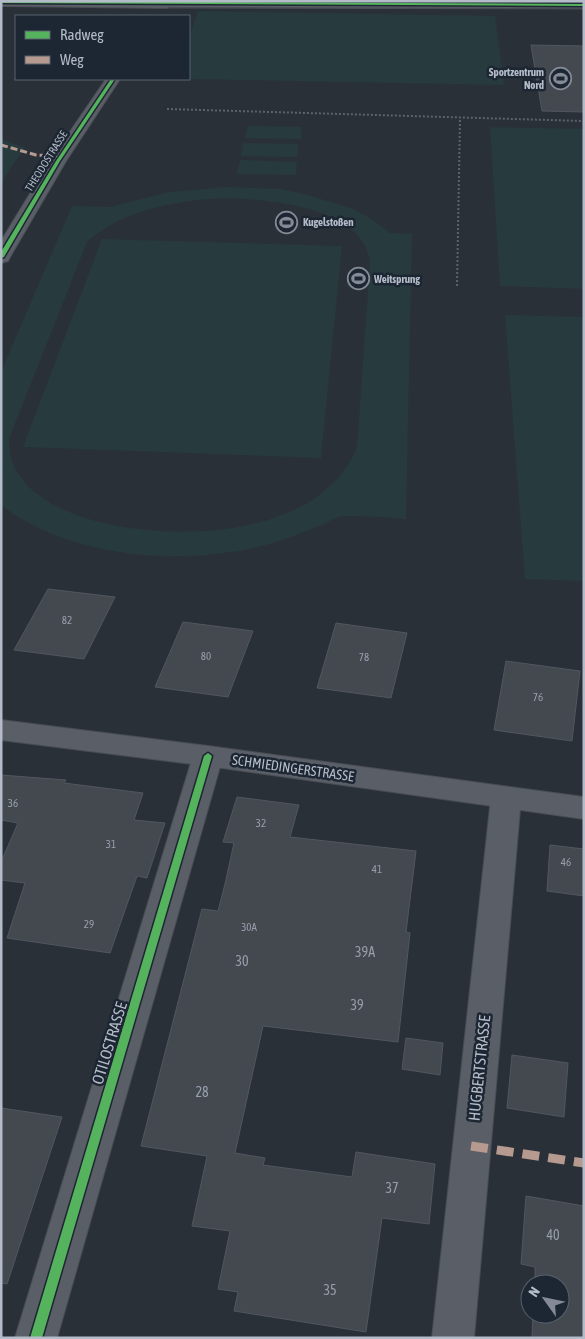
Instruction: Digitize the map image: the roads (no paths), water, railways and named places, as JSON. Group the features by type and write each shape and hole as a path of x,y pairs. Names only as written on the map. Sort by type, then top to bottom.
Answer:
{"street":[{"path":"1,2 167,4"},
{"path":"159,15 167,4"},
{"name":"THEODOSTRASSE","path":"1,257 62,156 112,80"},
{"name":"SCHMIEDINGERSTRASSE","path":"1,730 208,756 584,808"},
{"name":"OTILOSTRASSE","path":"36,1338 208,756"},
{"name":"HUGBERTSTRASSE","path":"452,1338 506,798"}],"lane":[{"path":"167,4 584,6"}],"place":[{"name":"Sportzentrum Nord","path":"560,78"},
{"name":"Kugelstoßen","path":"287,222"},
{"name":"Weitsprung","path":"358,279"}]}
